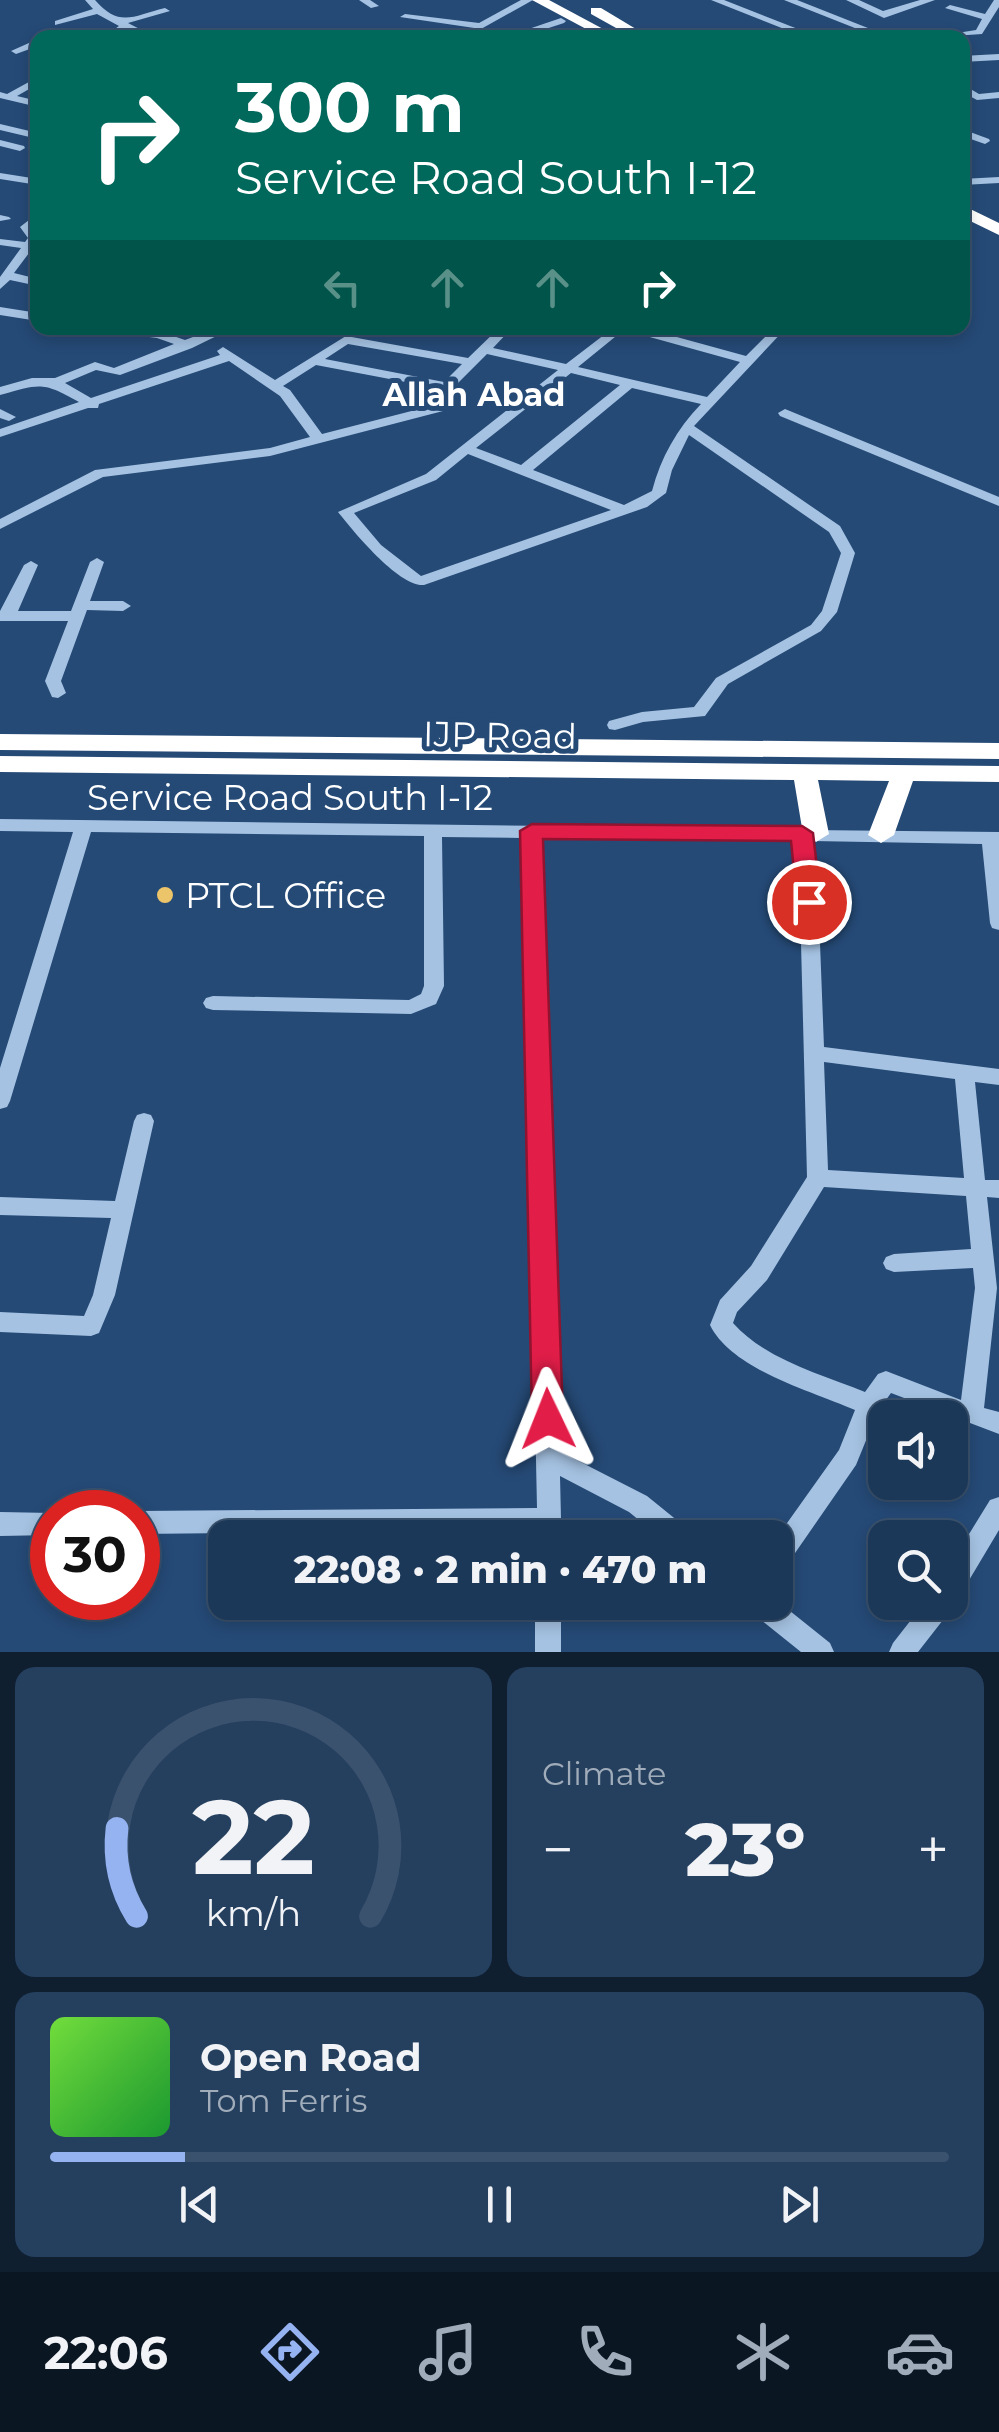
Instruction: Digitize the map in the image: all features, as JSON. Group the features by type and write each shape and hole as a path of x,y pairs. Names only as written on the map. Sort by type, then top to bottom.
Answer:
{"highway":[{"path":"540,0 598,30"},
{"path":"548,0 582,17 593,16 571,0"},
{"path":"571,0 627,30"},
{"path":"612,30 602,24 612,23 626,30"},
{"path":"970,214 999,230"},
{"path":"970,227 999,243"},
{"name":"IJP Road","path":"0,742 52,754 805,774 999,774"},
{"name":"IJP Road","path":"0,764 52,754 999,751"},
{"path":"805,774 809,833"},
{"path":"881,835 904,774"}],"street":[{"path":"90,0 121,25 137,30"},
{"path":"115,30 147,16 170,14 154,0"},
{"path":"364,0 374,6"},
{"path":"472,30 528,0"},
{"path":"716,0 794,30"},
{"path":"790,0 864,30"},
{"path":"850,26 930,0"},
{"path":"855,1 884,14"},
{"path":"970,33 979,32 998,4"},
{"path":"770,22 805,6"},
{"path":"58,24 102,12 137,8 147,16"},
{"path":"950,8 988,18"},
{"path":"405,17 482,26"},
{"path":"530,30 561,20"},
{"path":"16,51 30,45"},
{"path":"970,59 999,57"},
{"path":"2,96 30,84"},
{"path":"970,93 976,97 999,95"},
{"path":"2,96 30,102"},
{"path":"0,127 30,134"},
{"path":"970,135 985,141"},
{"path":"0,143 20,148"},
{"path":"5,178 26,164"},
{"path":"5,178 30,181"},
{"path":"970,182 999,180"},
{"path":"0,242 30,253"},
{"path":"30,244 5,276 30,281"},
{"path":"0,311 30,316"},
{"path":"143,335 188,345"},
{"path":"0,391 56,382 95,366 115,372 209,335"},
{"path":"220,335 230,356 276,385 319,440"},
{"path":"0,525 100,473 128,466 270,452 438,408 436,396 498,335"},
{"path":"611,335 431,477 345,512 414,581 458,571 623,510 659,494 665,470 686,427 773,335"},
{"path":"657,335 748,360"},
{"path":"276,385 346,340 470,362"},
{"path":"483,349 710,402"},
{"path":"0,433 230,356"},
{"path":"314,361 446,386"},
{"path":"56,382 93,405"},
{"path":"524,470 629,384"},
{"path":"785,413 999,502"},
{"path":"614,726 642,718 700,712 722,680 816,628 829,612 842,578 848,553 835,529 686,427"},
{"path":"466,449 623,510"},
{"path":"58,693 53,682 98,562"},
{"path":"4,616 31,566"},
{"path":"4,616 123,606"},
{"name":"Service Road South I-12","path":"0,825 994,838"},
{"path":"0,1101 82,828"},
{"path":"213,1003 410,1007 429,999 434,986 433,831"},
{"path":"532,831 549,1520"},
{"path":"809,833 818,1178 759,1274 728,1307 721,1325 728,1337 776,1364 868,1405"},
{"path":"994,838 999,923"},
{"path":"814,1053 999,1077"},
{"path":"964,1072 982,1258 992,1288 971,1415"},
{"path":"0,1322 91,1326 104,1295 144,1120"},
{"path":"818,1178 999,1190"},
{"path":"0,1206 121,1210"},
{"path":"894,1263 982,1258"},
{"path":"873,1400 886,1381 934,1400"},
{"path":"793,1536 848,1456 868,1407"},
{"path":"968,1414 999,1424"},
{"path":"549,1458 638,1504 658,1520"},
{"path":"968,1559 999,1508"},
{"path":"160,1523 208,1524"},
{"path":"0,1524 30,1524"},
{"path":"548,1620 548,1652"},
{"path":"782,1620 821,1652"},
{"path":"902,1652 927,1620"}],"place":[{"name":"PTCL Office","path":"165,895"}],"district":[{"name":"Allah Abad","path":"474,394"}],"route":[{"path":"548,1419 532,831 802,833 809,902"}]}
